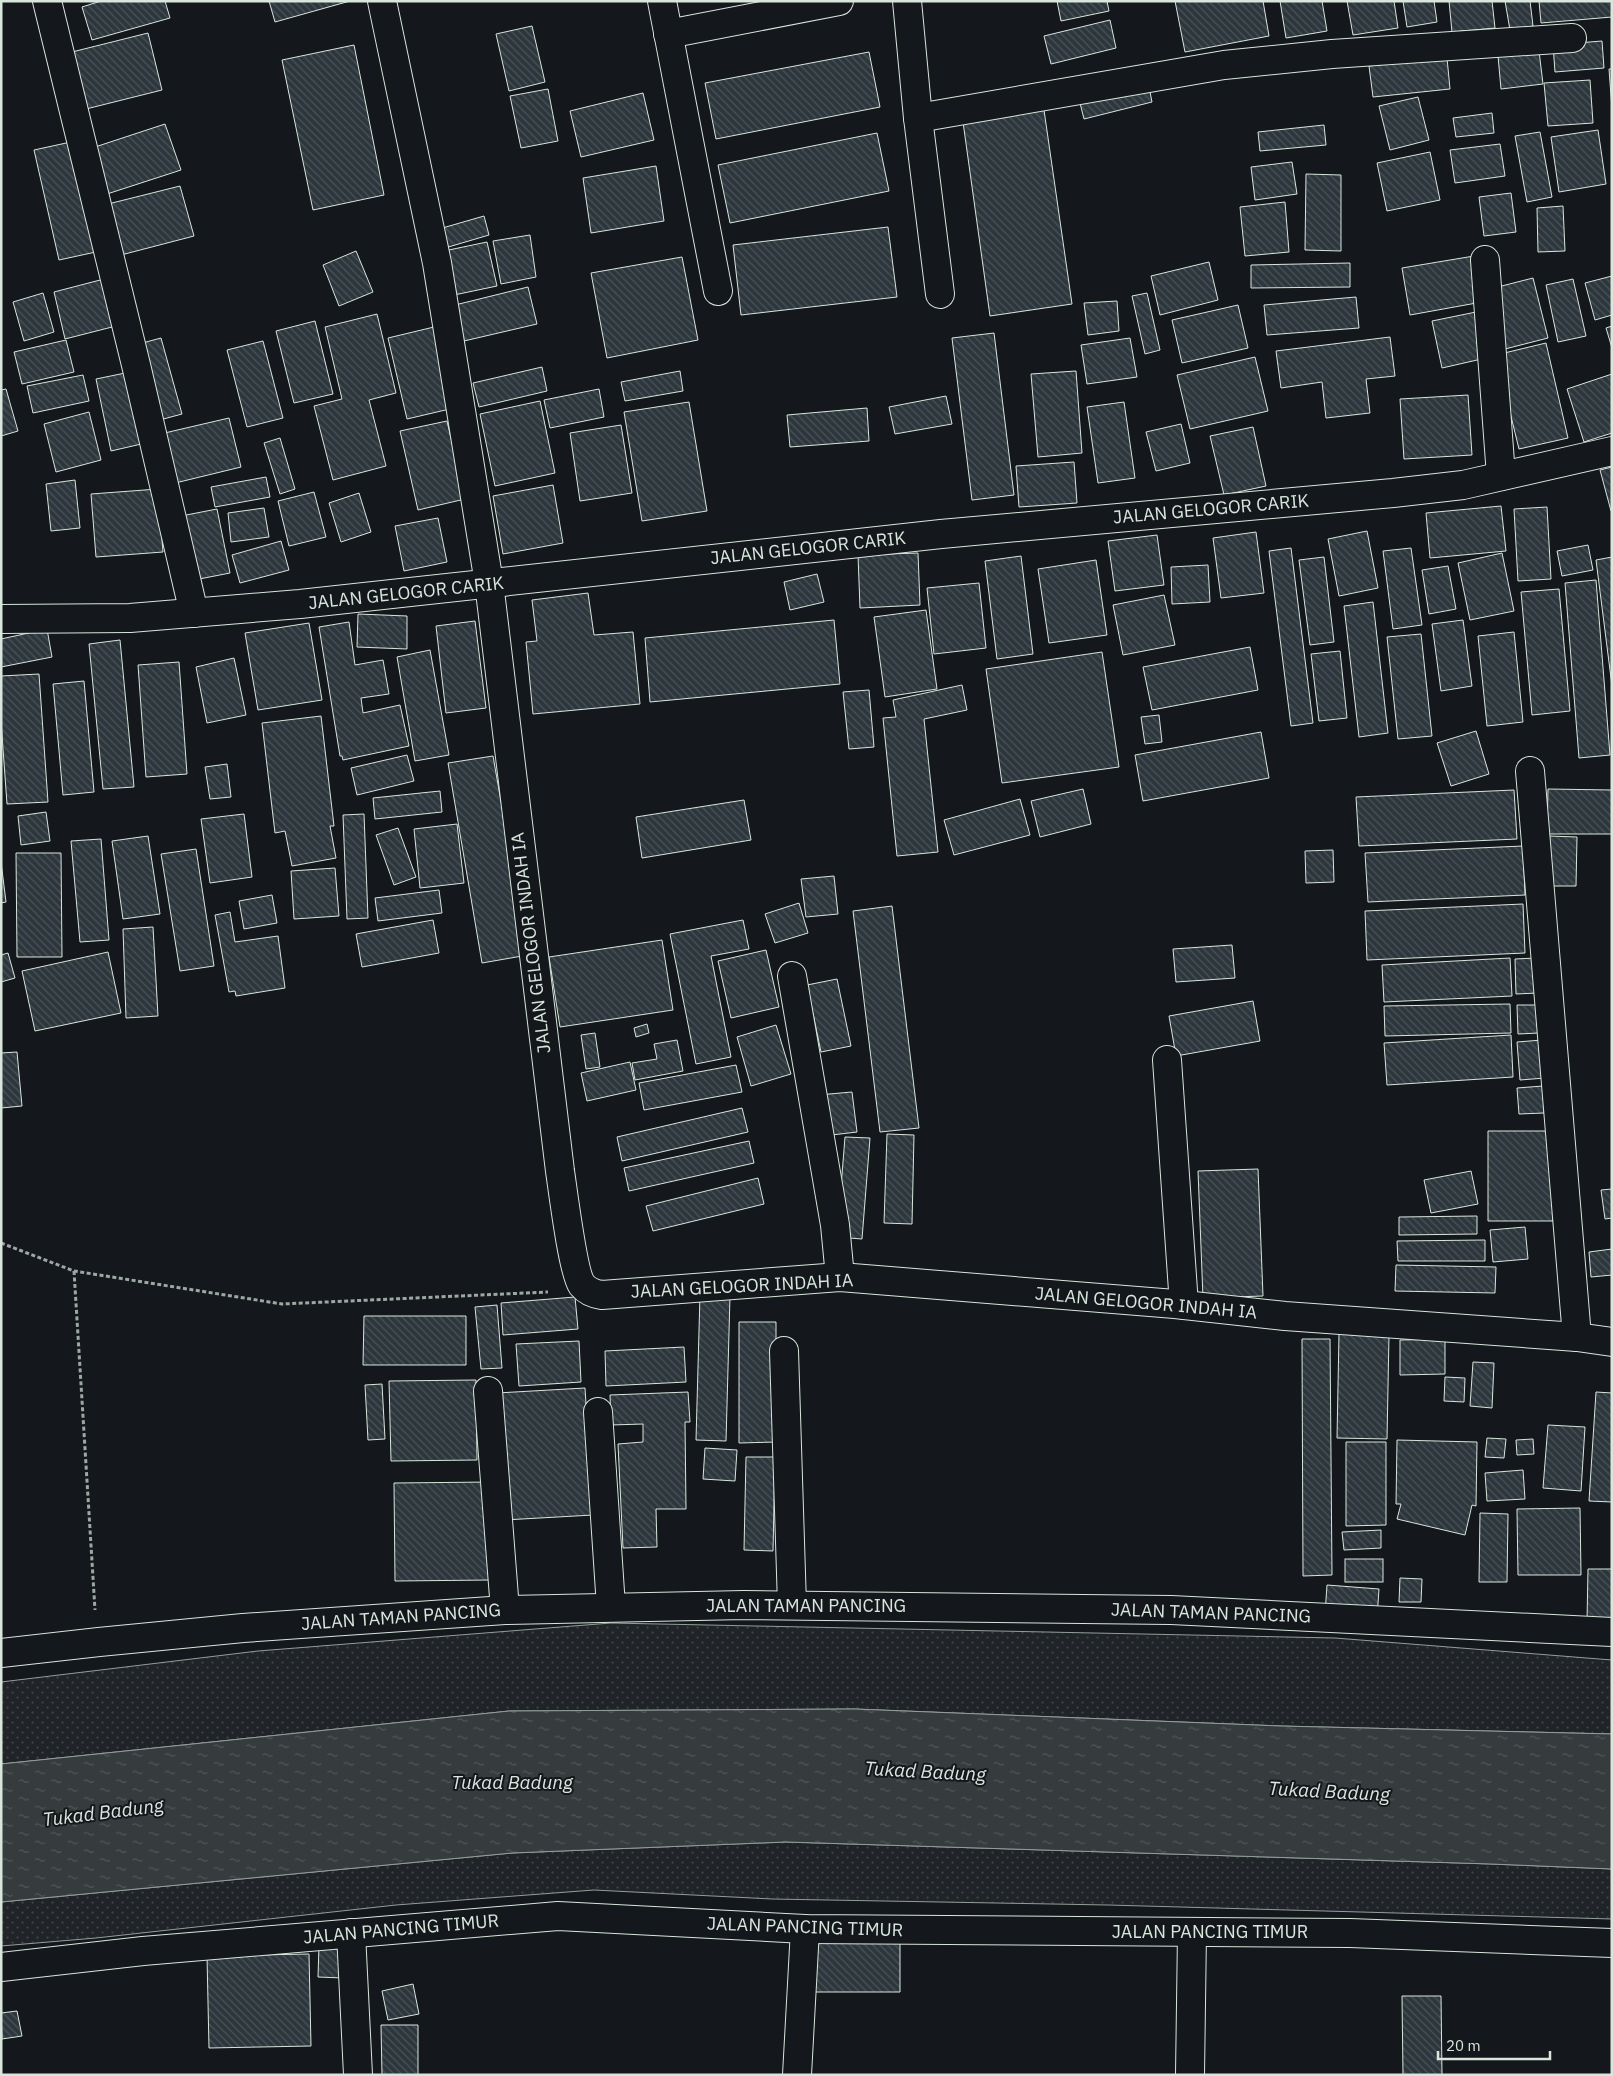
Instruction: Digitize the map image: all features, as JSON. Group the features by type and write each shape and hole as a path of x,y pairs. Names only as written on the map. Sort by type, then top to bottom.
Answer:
{"street":[{"path":"47,1 136,365 194,613"},
{"name":"JALAN GELOGOR INDAH IA","path":"382,1 437,263 489,584 560,1172 579,1280 588,1290 594,1294 602,1295 840,1277 1184,1305 1285,1316 1577,1337 1612,1342"},
{"path":"662,1 718,292"},
{"path":"668,34 839,1"},
{"path":"907,1 918,118 940,294"},
{"path":"918,118 1224,65 1332,54 1572,38"},
{"path":"1484,260 1501,476"},
{"name":"JALAN GELOGOR CARIK","path":"1,620 130,618 300,604 940,534 1393,493 1463,485 1612,451"},
{"path":"1530,771 1577,1337"},
{"path":"792,976 835,1225 840,1277"},
{"path":"1167,1060 1184,1305"},
{"path":"784,1351 792,1605"},
{"path":"488,1391 505,1610"},
{"path":"598,1412 611,1607"},
{"name":"JALAN TAMAN PANCING","path":"1,1653 243,1628 505,1610 611,1607 792,1605 1171,1610 1612,1632"},
{"name":"JALAN PANCING TIMUR","path":"1,1967 144,1951 558,1916 805,1929 1350,1933 1612,1943"},
{"path":"797,2075 805,1929"},
{"path":"1190,2075 1192,1932"},
{"path":"351,1933 358,2075"}],"path":[{"path":"1,1243 74,1271 282,1304 588,1290"},
{"path":"74,1271 95,1608 99,1642"}],"shaded area":[{"path":"611,1623 1335,1638 1612,1660 1612,1734 1281,1726 855,1709 509,1711 1,1764 1,1682 258,1651"},
{"path":"786,1842 1612,1869 1612,1919 1108,1905 772,1899 594,1890 396,1905 96,1938 1,1946 1,1902 512,1853"}],"water":[{"name":"Tukad Badung","path":"855,1709 1281,1726 1612,1734 1612,1869 786,1842 512,1853 1,1902 1,1764 509,1711"}],"building":[{"path":"101,1 165,1 170,18 92,40 82,7"},
{"path":"269,1 350,1 275,22"},
{"path":"1057,1 1107,1 1109,11 1061,21"},
{"path":"1175,1 1263,1 1269,36 1185,52"},
{"path":"1280,1 1322,1 1327,31 1286,38"},
{"path":"1347,1 1394,1 1398,28 1353,35"},
{"path":"1403,1 1434,1 1437,22 1407,27"},
{"path":"1449,1 1492,1 1495,28 1452,32"},
{"path":"1505,1 1530,1 1533,26 1510,30"},
{"path":"1539,1 1612,1 1612,17 1541,23"},
{"path":"1110,20 1116,48 1051,64 1044,36"},
{"path":"532,26 545,82 509,91 496,34"},
{"path":"148,33 162,90 82,110 68,53"},
{"path":"1602,41 1604,68 1555,72 1553,45"},
{"path":"354,45 384,195 313,210 282,60"},
{"path":"1539,51 1543,84 1501,89 1498,56"},
{"path":"869,52 880,107 716,139 705,83"},
{"path":"1447,58 1450,89 1373,97 1369,66"},
{"path":"1609,69 1612,69 1612,109"},
{"path":"1590,80 1593,123 1548,126 1544,83"},
{"path":"1148,82 1152,102 1084,119 1079,99"},
{"path":"548,89 558,141 521,148 510,96"},
{"path":"643,93 654,140 581,157 570,111"},
{"path":"1418,97 1429,140 1390,150 1379,106"},
{"path":"1044,110 1072,304 990,316 963,122"},
{"path":"1492,113 1494,133 1456,137 1453,118"},
{"path":"165,124 181,170 107,194 92,148"},
{"path":"1324,125 1326,145 1260,151 1258,132"},
{"path":"1598,130 1606,184 1559,192 1551,137"},
{"path":"1540,132 1552,197 1527,202 1515,136"},
{"path":"877,133 889,191 730,223 718,165"},
{"path":"80,140 105,250 59,260 34,150"},
{"path":"1500,144 1505,176 1455,183 1450,150"},
{"path":"1430,152 1440,200 1387,211 1377,163"},
{"path":"1292,162 1297,194 1255,200 1251,167"},
{"path":"656,166 664,221 591,233 583,178"},
{"path":"1306,174 1341,175 1341,251 1305,250"},
{"path":"180,186 194,236 121,255 108,204"},
{"path":"1511,193 1516,232 1484,236 1479,197"},
{"path":"1285,202 1289,252 1245,256 1240,207"},
{"path":"1563,206 1565,251 1538,252 1537,208"},
{"path":"484,216 489,235 445,248 439,229"},
{"path":"888,227 897,297 741,315 733,245"},
{"path":"530,235 536,277 501,284 493,241"},
{"path":"487,242 497,286 454,295 444,251"},
{"path":"356,251 373,292 339,306 323,265"},
{"path":"1474,256 1482,302 1410,315 1402,268"},
{"path":"682,257 698,340 607,358 591,273"},
{"path":"1209,262 1218,300 1160,315 1151,276"},
{"path":"1350,263 1350,287 1251,288 1251,265"},
{"path":"1612,276 1612,315 1595,320 1585,283"},
{"path":"1533,278 1548,338 1505,349 1490,289"},
{"path":"104,279 116,326 65,339 54,292"},
{"path":"1573,279 1586,336 1558,342 1546,285"},
{"path":"528,287 537,324 464,341 455,305"},
{"path":"43,293 54,332 24,341 13,302"},
{"path":"1147,293 1160,350 1145,354 1132,296"},
{"path":"1356,297 1359,328 1267,335 1264,305"},
{"path":"1117,301 1119,331 1088,335 1084,303"},
{"path":"1238,305 1248,348 1182,363 1172,320"},
{"path":"1476,312 1486,358 1442,368 1432,321"},
{"path":"377,314 396,393 369,400 386,466 333,480 314,406 342,399 325,327"},
{"path":"315,321 333,394 294,403 276,331"},
{"path":"1612,326 1612,348 1606,328"},
{"path":"434,327 454,408 407,419 388,338"},
{"path":"994,333 1014,495 972,500 952,338"},
{"path":"1390,337 1395,376 1366,379 1370,413 1326,418 1322,382 1281,388 1276,351"},
{"path":"161,338 182,414 156,421 135,345"},
{"path":"1130,338 1137,377 1087,384 1081,345"},
{"path":"66,340 74,372 22,384 14,352"},
{"path":"263,341 283,418 247,427 227,350"},
{"path":"1546,343 1568,438 1519,449 1496,355"},
{"path":"1255,357 1268,411 1190,429 1177,375"},
{"path":"542,367 547,391 479,407 473,383"},
{"path":"135,371 150,442 111,451 96,379"},
{"path":"680,371 683,391 625,401 621,382"},
{"path":"1076,371 1082,453 1038,457 1031,374"},
{"path":"1612,374 1612,433 1584,442 1567,389"},
{"path":"83,375 89,401 33,413 27,386"},
{"path":"6,389 18,431 1,436 1,390"},
{"path":"599,389 604,417 550,428 544,400"},
{"path":"1468,395 1472,455 1404,459 1400,399"},
{"path":"946,396 952,424 895,434 889,407"},
{"path":"540,401 555,473 495,486 480,414"},
{"path":"689,402 707,511 642,521 624,412"},
{"path":"1124,402 1135,478 1098,483 1087,407"},
{"path":"867,408 869,441 790,447 787,415"},
{"path":"89,412 101,460 56,472 44,424"},
{"path":"229,418 241,467 167,485 156,435"},
{"path":"447,421 465,499 418,510 400,431"},
{"path":"1181,424 1190,463 1156,471 1146,432"},
{"path":"621,425 632,493 580,501 570,433"},
{"path":"1253,427 1266,486 1224,495 1210,436"},
{"path":"280,438 295,489 280,494 264,443"},
{"path":"1074,462 1077,503 1019,507 1016,466"},
{"path":"1612,467 1612,511 1611,511 1600,470"},
{"path":"266,477 270,497 215,507 211,487"},
{"path":"75,480 80,528 51,531 46,484"},
{"path":"553,485 563,543 503,554 493,496"},
{"path":"158,489 163,552 96,557 91,494"},
{"path":"314,492 326,537 289,546 278,501"},
{"path":"359,493 371,532 341,542 329,503"},
{"path":"1501,506 1506,551 1430,558 1426,513"},
{"path":"1547,507 1551,579 1518,581 1514,509"},
{"path":"264,508 269,537 231,542 228,513"},
{"path":"217,509 230,573 189,581 176,517"},
{"path":"438,518 447,562 404,571 395,526"},
{"path":"1367,531 1378,588 1339,596 1328,539"},
{"path":"1256,532 1264,593 1221,598 1213,538"},
{"path":"1157,535 1164,585 1115,591 1108,541"},
{"path":"281,541 289,570 240,583 232,555"},
{"path":"1588,545 1593,570 1562,576 1557,551"},
{"path":"1291,548 1313,723 1291,726 1269,551"},
{"path":"1411,548 1422,625 1393,629 1383,551"},
{"path":"918,553 920,605 860,608 858,555"},
{"path":"1502,553 1514,611 1470,620 1458,563"},
{"path":"1021,556 1033,654 997,659 985,561"},
{"path":"1324,557 1334,642 1310,645 1299,560"},
{"path":"1612,557 1612,686 1596,560"},
{"path":"1096,560 1107,635 1049,643 1038,569"},
{"path":"1208,565 1210,602 1172,604 1171,567"},
{"path":"1448,566 1456,609 1429,614 1422,570"},
{"path":"817,574 824,602 790,610 784,582"},
{"path":"1596,580 1610,755 1579,758 1565,583"},
{"path":"979,583 986,648 934,654 927,588"},
{"path":"1559,589 1570,711 1532,715 1521,592"},
{"path":"588,593 594,635 633,632 640,704 533,714 526,642 537,641 532,600"},
{"path":"1164,595 1175,645 1123,655 1113,605"},
{"path":"1373,602 1388,733 1359,737 1344,606"},
{"path":"926,610 937,689 885,697 874,617"},
{"path":"358,614 407,616 407,649 357,647"},
{"path":"834,620 840,684 650,702 645,638"},
{"path":"1463,620 1472,686 1441,691 1432,624"},
{"path":"475,621 486,708 446,713 436,626"},
{"path":"349,622 355,665 383,660 389,694 361,698 363,713 400,705 409,746 343,760 342,756 340,756 319,627"},
{"path":"309,623 322,700 258,710 245,633"},
{"path":"47,629 52,657 1,667 1,639"},
{"path":"1514,632 1523,722 1487,726 1478,636"},
{"path":"1421,634 1432,736 1398,739 1387,637"},
{"path":"120,640 134,787 103,789 89,644"},
{"path":"1250,647 1258,690 1152,710 1143,667"},
{"path":"430,650 449,755 415,761 397,657"},
{"path":"1340,651 1347,718 1319,721 1311,654"},
{"path":"1102,652 1119,767 1002,783 986,669"},
{"path":"234,658 246,715 207,723 196,667"},
{"path":"179,662 187,774 146,777 138,665"},
{"path":"39,674 48,802 7,804 1,721 1,676"},
{"path":"84,681 94,792 63,795 53,684"},
{"path":"962,685 967,710 924,719 938,852 897,856 883,718 896,717 893,700"},
{"path":"869,690 874,747 849,749 843,692"},
{"path":"1159,715 1162,742 1145,744 1141,717"},
{"path":"321,716 334,826 330,826 336,858 292,866 285,831 275,833 262,723"},
{"path":"1476,731 1489,774 1451,786 1437,743"},
{"path":"1261,732 1269,778 1143,801 1135,755"},
{"path":"407,755 414,781 357,795 351,768"},
{"path":"493,756 528,955 482,963 448,763"},
{"path":"227,764 231,797 210,799 205,767"},
{"path":"1083,789 1091,824 1040,837 1031,801"},
{"path":"1548,789 1612,790 1612,834 1547,834"},
{"path":"1514,790 1517,839 1359,846 1356,797"},
{"path":"440,791 442,812 375,819 373,798"},
{"path":"1020,799 1030,835 954,855 944,820"},
{"path":"744,800 751,840 642,858 636,817"},
{"path":"46,812 50,841 21,845 18,816"},
{"path":"244,814 252,877 210,883 201,819"},
{"path":"364,814 368,918 347,919 343,815"},
{"path":"457,824 464,883 420,888 414,829"},
{"path":"398,828 416,877 394,885 376,835"},
{"path":"148,836 160,914 123,919 112,841"},
{"path":"1549,836 1577,837 1576,886 1548,886"},
{"path":"101,839 109,940 80,942 71,841"},
{"path":"1523,846 1525,895 1368,902 1365,853"},
{"path":"196,849 214,966 180,971 161,854"},
{"path":"1333,850 1334,882 1306,883 1305,851"},
{"path":"16,853 61,853 62,957 17,957"},
{"path":"1,862 6,902 1,903"},
{"path":"335,868 339,916 294,919 291,871"},
{"path":"834,876 838,914 806,917 801,879"},
{"path":"439,890 442,913 378,921 375,898"},
{"path":"272,895 277,923 244,929 239,901"},
{"path":"799,903 808,933 775,943 765,914"},
{"path":"1523,904 1525,953 1367,960 1365,911"},
{"path":"892,906 919,1128 880,1132 853,911"},
{"path":"230,912 235,942 278,936 285,988 236,996 235,991 229,992 215,915"},
{"path":"433,920 439,953 362,967 356,934"},
{"path":"743,920 749,949 711,956 731,1057 696,1064 670,934"},
{"path":"153,927 158,1016 126,1018 123,929"},
{"path":"662,940 673,1010 560,1027 549,957"},
{"path":"1232,945 1235,978 1176,982 1173,949"},
{"path":"766,950 779,1007 731,1018 718,961"},
{"path":"108,952 121,1013 35,1031 22,971"},
{"path":"8,953 15,978 1,982 1,955"},
{"path":"1510,958 1512,996 1384,1002 1382,965"},
{"path":"1536,958 1538,993 1516,994 1515,959"},
{"path":"837,979 851,1046 821,1052 807,985"},
{"path":"1253,1001 1260,1041 1176,1056 1169,1016"},
{"path":"1510,1004 1511,1033 1385,1036 1384,1006"},
{"path":"1517,1005 1539,1005 1539,1033 1518,1034"},
{"path":"647,1024 649,1033 636,1037 634,1028"},
{"path":"776,1025 791,1074 751,1086 737,1037"},
{"path":"595,1033 600,1067 586,1069 581,1035"},
{"path":"1511,1035 1513,1077 1387,1085 1384,1043"},
{"path":"677,1040 683,1071 635,1080 632,1063 657,1059 654,1044"},
{"path":"1542,1040 1545,1078 1520,1080 1517,1042"},
{"path":"17,1052 22,1106 1,1108 1,1053"},
{"path":"630,1062 636,1090 587,1101 581,1073"},
{"path":"736,1065 742,1092 644,1110 639,1083"},
{"path":"1543,1086 1544,1113 1519,1114 1517,1088"},
{"path":"852,1092 857,1132 823,1136 818,1095"},
{"path":"742,1108 748,1132 622,1161 617,1137"},
{"path":"1488,1131 1552,1131 1553,1221 1488,1221"},
{"path":"887,1134 914,1135 912,1224 884,1223"},
{"path":"845,1137 870,1138 862,1239 837,1237"},
{"path":"749,1141 754,1163 629,1191 624,1168"},
{"path":"1258,1169 1263,1296 1203,1298 1198,1171"},
{"path":"1471,1171 1478,1204 1431,1213 1424,1180"},
{"path":"758,1178 764,1204 653,1231 646,1206"},
{"path":"1612,1189 1612,1218 1605,1219 1601,1190"},
{"path":"1477,1216 1477,1234 1399,1235 1399,1217"},
{"path":"1525,1227 1528,1259 1493,1262 1490,1230"},
{"path":"1485,1240 1485,1261 1398,1261 1397,1241"},
{"path":"1612,1249 1612,1275 1591,1277 1589,1252"},
{"path":"1396,1265 1496,1267 1495,1293 1395,1291"},
{"path":"700,1294 730,1296 726,1441 696,1440"},
{"path":"575,1297 578,1329 503,1335 501,1303"},
{"path":"497,1305 502,1368 481,1369 475,1307"},
{"path":"364,1316 466,1316 466,1365 363,1365"},
{"path":"739,1322 776,1322 776,1442 739,1443"},
{"path":"1339,1334 1389,1335 1387,1439 1337,1438"},
{"path":"1302,1339 1330,1339 1332,1575 1303,1576"},
{"path":"1445,1339 1445,1374 1400,1375 1400,1340"},
{"path":"579,1341 581,1382 519,1386 516,1344"},
{"path":"684,1347 686,1382 606,1386 605,1351"},
{"path":"1473,1362 1494,1363 1492,1408 1470,1406"},
{"path":"1445,1377 1465,1378 1464,1402 1444,1401"},
{"path":"476,1380 477,1460 391,1461 389,1381"},
{"path":"382,1384 385,1439 368,1440 365,1385"},
{"path":"585,1388 593,1515 504,1520 497,1393"},
{"path":"688,1392 690,1422 685,1422 686,1509 656,1509 657,1547 623,1548 618,1444 643,1442 643,1424 611,1425 610,1395"},
{"path":"1596,1392 1612,1393 1612,1502 1589,1501"},
{"path":"1548,1425 1585,1427 1581,1491 1543,1488"},
{"path":"1487,1438 1506,1439 1504,1458 1485,1457"},
{"path":"1533,1439 1534,1454 1517,1455 1516,1440"},
{"path":"1397,1440 1477,1442 1476,1506 1472,1505 1465,1535 1397,1519 1401,1504 1396,1504"},
{"path":"1346,1442 1386,1442 1386,1525 1346,1526"},
{"path":"705,1448 737,1450 735,1481 703,1479"},
{"path":"746,1457 775,1457 773,1551 744,1550"},
{"path":"1523,1470 1525,1499 1487,1501 1485,1473"},
{"path":"490,1482 491,1580 395,1581 394,1483"},
{"path":"1580,1508 1581,1575 1518,1575 1517,1509"},
{"path":"1480,1513 1508,1514 1507,1582 1479,1582"},
{"path":"1381,1530 1381,1548 1344,1550 1342,1532"},
{"path":"1345,1559 1383,1559 1383,1582 1345,1582"},
{"path":"1588,1569 1612,1569 1612,1623 1587,1622"},
{"path":"1400,1578 1422,1579 1421,1602 1399,1602"},
{"path":"1327,1585 1379,1589 1377,1618 1325,1614"},
{"path":"808,1942 900,1943 900,1992 809,1992"},
{"path":"319,1945 344,1946 343,1978 318,1977"},
{"path":"309,1954 311,2046 209,2048 207,1956"},
{"path":"413,1984 419,2014 388,2020 382,1991"},
{"path":"1402,1996 1441,1996 1442,2075 1403,2075"},
{"path":"17,2011 22,2036 2,2039 1,2013"},
{"path":"381,2025 418,2025 418,2075 382,2075"}]}
